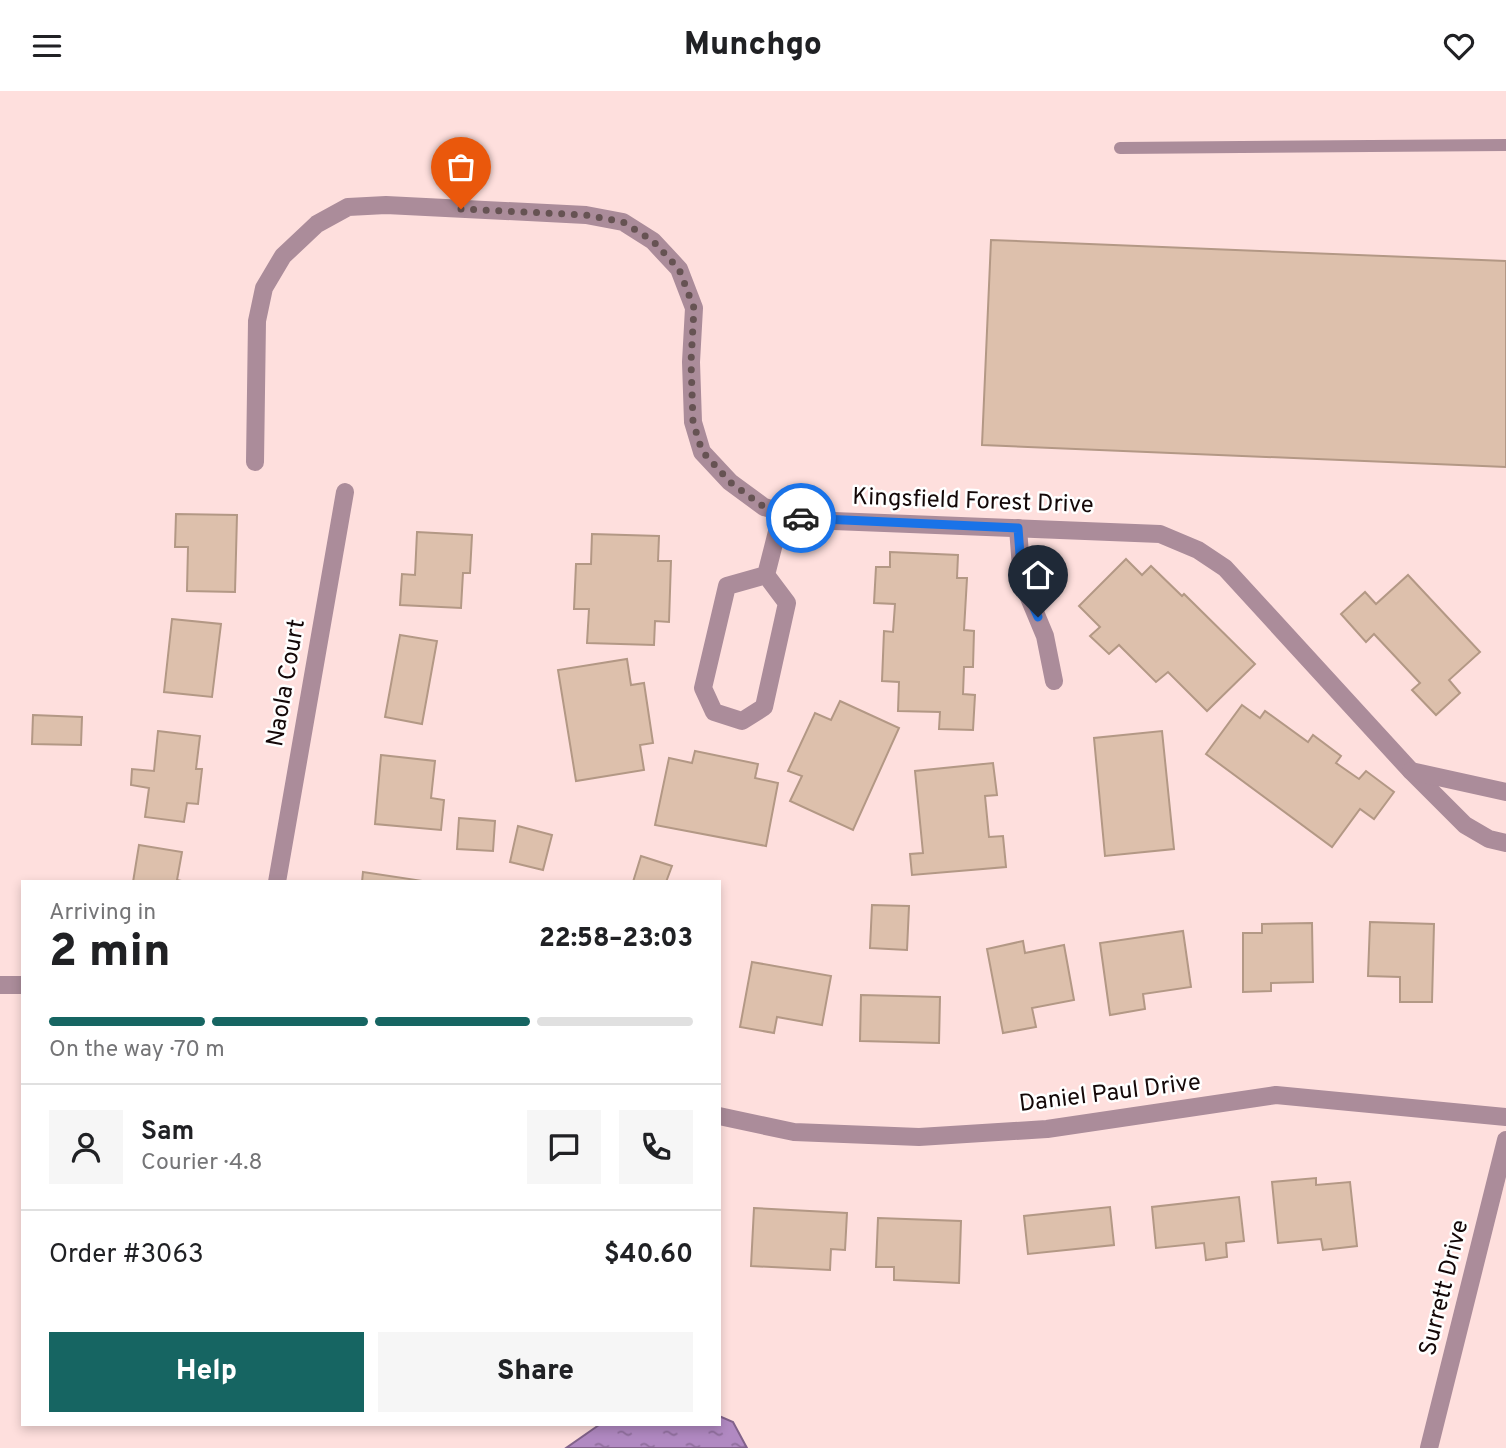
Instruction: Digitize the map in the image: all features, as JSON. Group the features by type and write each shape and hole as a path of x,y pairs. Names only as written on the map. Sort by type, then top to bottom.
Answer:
{"street":[{"name":"Kingsfield Forest Drive","path":"255,462 257,321 264,288 283,256 317,224 348,207 386,205 586,215 623,222 653,241 679,269 694,308 691,362 693,422 702,451 730,482 764,507 808,520 1160,534 1198,549 1225,568 1411,771 1465,825 1489,838 1506,843"},
{"name":"Naola Court","path":"277,880 345,492"},
{"path":"766,575 782,512"},
{"path":"1018,528 1022,581 1045,636 1054,681"},
{"path":"766,575 787,603 764,706 741,721 714,712 703,688 727,586 766,575"},
{"path":"1411,771 1506,792"},
{"path":"0,985 21,985"},
{"name":"Daniel Paul Drive","path":"721,1116 794,1132 919,1137 1047,1129 1276,1095 1506,1117"},
{"name":"Surrett Drive","path":"1429,1448 1506,1140"}],"lane":[{"path":"1120,148 1506,145"}],"water":[{"path":"721,1417 733,1422 747,1448 566,1448 598,1426 721,1426"}],"building":[{"path":"991,240 1506,261 1506,467 982,445"},
{"path":"176,514 237,515 235,592 187,591 188,547 175,547"},
{"path":"417,532 472,535 470,573 463,573 461,608 400,605 402,574 415,575"},
{"path":"592,534 659,536 658,561 671,561 669,622 655,621 654,645 587,643 589,609 574,609 576,564 591,564"},
{"path":"890,552 958,555 957,578 967,578 964,630 974,631 973,667 964,667 963,694 975,695 973,730 939,729 940,712 898,711 899,682 882,681 884,631 893,632 895,604 874,603 876,567 890,567"},
{"path":"1126,559 1142,575 1151,566 1182,596 1184,594 1255,664 1207,711 1168,672 1156,682 1119,645 1109,654 1090,636 1100,627 1079,606"},
{"path":"1408,575 1480,652 1449,680 1460,693 1436,715 1412,690 1420,683 1374,634 1366,642 1341,614 1365,592 1376,604"},
{"path":"172,619 221,624 212,697 164,692"},
{"path":"400,635 437,641 422,724 385,717"},
{"path":"627,659 631,685 644,683 653,743 640,745 644,770 576,781 558,670"},
{"path":"840,701 899,728 853,830 790,801 802,776 788,771 815,713 831,720"},
{"path":"1242,705 1260,718 1265,711 1308,742 1313,735 1341,756 1336,763 1359,779 1366,771 1394,792 1374,819 1360,809 1332,847 1206,754"},
{"path":"33,715 82,717 81,745 32,744"},
{"path":"158,731 200,736 196,769 202,769 198,804 187,803 184,822 145,817 149,788 131,785 132,769 154,771"},
{"path":"1162,731 1174,849 1105,856 1094,738"},
{"path":"695,751 758,764 755,778 778,783 766,846 655,825 669,758 692,763"},
{"path":"381,755 435,761 431,798 444,800 441,830 375,824"},
{"path":"993,763 997,795 985,796 989,837 1003,836 1006,867 912,875 910,854 923,853 915,771"},
{"path":"459,818 495,821 493,851 457,849"},
{"path":"518,826 552,835 543,870 510,862"},
{"path":"139,845 182,852 177,880 133,880"},
{"path":"641,856 672,866 667,880 634,880"},
{"path":"363,872 416,880 362,880"},
{"path":"872,905 909,906 907,950 870,948"},
{"path":"1370,922 1434,924 1432,1002 1400,1002 1400,977 1368,976"},
{"path":"1312,923 1313,982 1271,983 1271,991 1243,992 1243,933 1262,933 1262,924"},
{"path":"1183,931 1191,987 1143,994 1145,1009 1110,1015 1100,943"},
{"path":"1023,941 1025,953 1064,945 1074,1000 1032,1008 1036,1027 1003,1033 987,949"},
{"path":"752,962 831,976 822,1025 777,1017 774,1033 740,1027"},
{"path":"861,995 940,997 939,1043 860,1041"},
{"path":"1316,1178 1316,1185 1350,1182 1357,1246 1323,1250 1321,1239 1278,1243 1272,1182"},
{"path":"1239,1197 1244,1241 1226,1243 1227,1257 1206,1260 1204,1243 1156,1248 1152,1207"},
{"path":"1110,1207 1114,1245 1028,1254 1024,1216"},
{"path":"754,1208 847,1213 845,1250 831,1249 830,1270 751,1266"},
{"path":"878,1218 961,1221 959,1283 894,1280 894,1267 876,1267"}],"way so far":[{"path":"461,209 586,215 623,222 653,241 679,269 694,308 691,362 693,422 702,451 730,482 764,507 801,518"}],"route":[{"path":"801,518 1018,528 1022,581 1038,617"}]}
